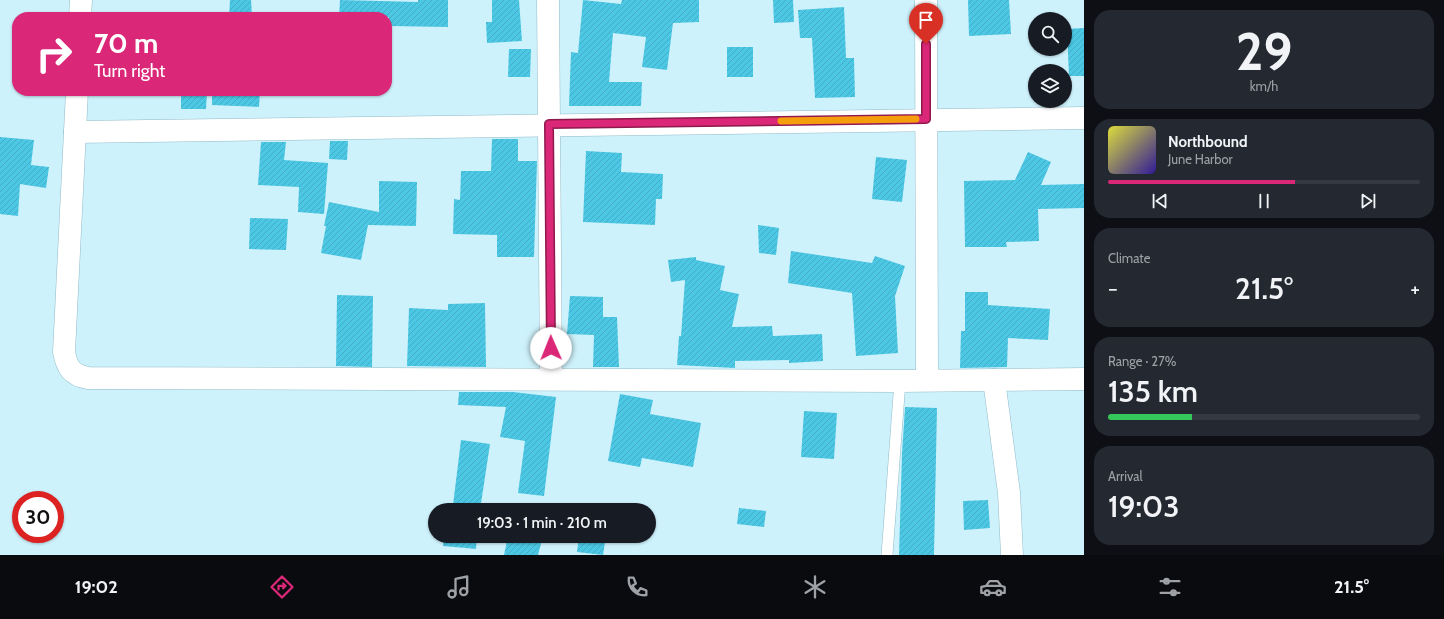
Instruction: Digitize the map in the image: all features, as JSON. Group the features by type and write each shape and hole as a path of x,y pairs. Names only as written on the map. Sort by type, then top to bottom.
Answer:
{"street":[{"path":"80,12 81,0"},
{"path":"548,0 551,379"},
{"path":"926,0 927,380"},
{"path":"77,96 64,352 70,370 78,376 96,378 900,381 1084,379"},
{"path":"75,132 549,124 1084,118"},
{"path":"994,380 1009,493 1012,555"}],"lane":[{"path":"887,555 900,381"}],"building":[{"path":"230,0 251,0 252,12 229,12"},
{"path":"340,0 418,2 418,0 448,0 448,27 392,26 392,12 339,12"},
{"path":"492,0 519,0 522,41 487,43 486,22 492,22"},
{"path":"583,0 621,4 622,0 699,0 699,22 673,23 667,70 642,67 646,37 613,33 609,82 642,82 641,106 569,106 571,52 578,53"},
{"path":"773,0 793,0 794,22 774,23"},
{"path":"968,0 1009,0 1011,34 969,36"},
{"path":"844,7 846,58 854,58 855,97 815,98 812,38 800,38 798,10"},
{"path":"1084,28 1084,76 1072,76 1072,64 1068,64 1068,56 1072,56 1072,29"},
{"path":"727,47 753,47 753,77 727,77"},
{"path":"509,49 531,49 530,77 508,77"},
{"path":"181,96 207,96 206,109 181,109"},
{"path":"212,96 260,96 259,107 212,105"},
{"path":"0,137 34,140 31,165 49,167 46,188 20,184 18,216 0,214"},
{"path":"492,139 518,139 518,161 537,161 534,257 497,257 497,235 453,234 454,199 460,200 461,171 491,171"},
{"path":"330,141 348,141 347,160 329,159"},
{"path":"261,142 286,142 284,160 328,163 324,214 298,212 299,187 258,185"},
{"path":"586,151 622,153 621,172 663,174 662,199 656,199 655,225 583,222"},
{"path":"1028,152 1051,162 1041,185 1084,184 1084,208 1038,209 1039,241 1006,242 1007,247 965,247 964,181 1015,180"},
{"path":"876,157 907,160 902,202 872,199"},
{"path":"379,181 417,182 416,226 368,225 361,260 321,253 326,226 324,226 329,202 379,212"},
{"path":"250,218 288,219 286,250 249,249"},
{"path":"758,225 779,228 776,255 759,253"},
{"path":"791,251 872,263 875,256 905,266 895,296 898,353 856,356 852,293 788,283"},
{"path":"696,257 696,260 725,266 720,290 739,294 732,327 772,326 773,336 822,334 823,361 789,363 789,360 735,361 735,368 677,365 679,336 681,336 685,280 671,282 668,260"},
{"path":"965,292 988,292 988,305 1050,309 1048,340 1008,338 1007,367 960,368 961,331 965,331"},
{"path":"337,295 373,296 372,367 336,366"},
{"path":"570,296 603,297 603,317 617,317 619,367 593,367 594,335 567,334"},
{"path":"485,303 486,367 407,366 409,308 448,310 448,304"},
{"path":"459,392 513,392 556,397 544,496 518,493 525,441 500,437 506,407 458,405"},
{"path":"620,394 653,400 650,414 701,423 693,467 642,458 640,467 608,461"},
{"path":"905,407 937,408 934,555 899,555"},
{"path":"804,411 837,413 834,459 801,457"},
{"path":"461,440 490,444 481,503 453,503"},
{"path":"988,500 990,528 964,530 963,501"},
{"path":"739,508 766,511 764,527 737,524"},
{"path":"443,543 476,543 476,549 443,546"},
{"path":"507,543 541,543 538,555 504,555"},
{"path":"578,543 605,543 603,555 577,552"}],"slow traffic":[{"path":"781,121 916,119"}],"route":[{"path":"551,348 549,124 926,119 926,44"}]}
